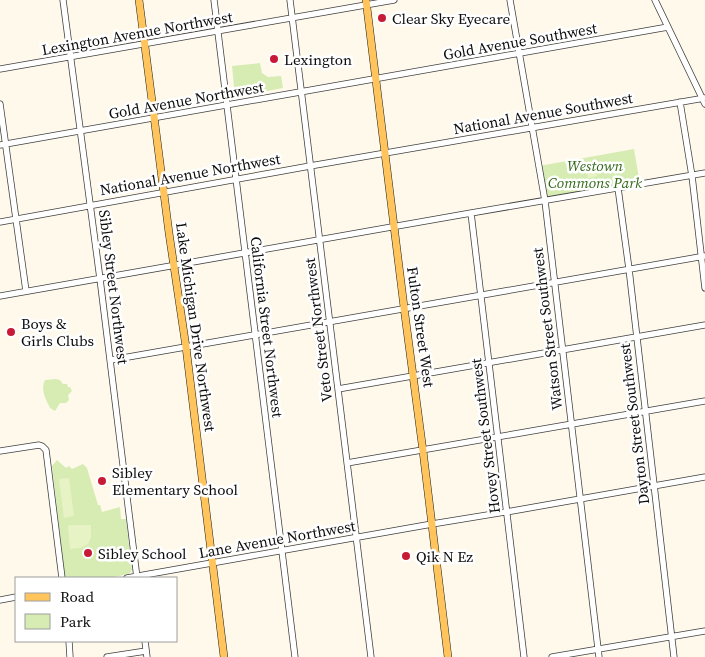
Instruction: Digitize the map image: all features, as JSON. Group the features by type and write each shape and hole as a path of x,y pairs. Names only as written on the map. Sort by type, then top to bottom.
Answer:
{"main road":[{"name":"Lake Michigan Drive Northwest","path":"139,0 186,347 224,657"},
{"name":"Fulton Street West","path":"366,2 448,657"}],"street":[{"name":"Sibley Street Northwest","path":"63,0 111,360 137,577"},
{"name":"California Street Northwest","path":"214,0 295,657"},
{"name":"Veto Street Northwest","path":"290,0 371,657"},
{"name":"Lexington Avenue Northwest","path":"0,70 292,18 366,2 394,0"},
{"name":"Watson Street Southwest","path":"510,0 544,201 598,657"},
{"path":"655,0 704,100"},
{"name":"Gold Avenue Southwest","path":"376,79 668,27"},
{"name":"Gold Avenue Northwest","path":"3,145 376,79"},
{"name":"National Avenue Southwest","path":"385,153 680,102 704,100"},
{"path":"680,102 703,256 705,288"},
{"path":"0,104 3,145 26,291"},
{"name":"National Avenue Northwest","path":"0,222 385,153"},
{"path":"0,296 705,173"},
{"name":"Dayton Street Southwest","path":"618,188 674,657"},
{"name":"Hovey Street Southwest","path":"471,213 524,657"},
{"path":"111,360 703,256"},
{"path":"338,389 705,324"},
{"path":"347,463 705,401"},
{"path":"0,451 33,445 39,445 44,448 47,456 62,577"},
{"name":"Lane Avenue Northwest","path":"137,577 705,477"},
{"path":"0,600 15,597"},
{"path":"552,657 705,630"},
{"path":"69,642 70,657"},
{"path":"107,657 146,654"}],"green space":[{"path":"260,63 262,73 268,77 281,76 283,88 235,97 232,66"},
{"name":"Westown Commons Park","path":"634,149 640,184 545,201 539,166"},
{"path":"581,161 583,172 571,174 569,163"},
{"path":"595,163 597,176 588,178 586,164"},
{"path":"45,380 60,380 63,384 67,384 72,391 68,395 69,400 66,403 60,403 55,411 50,408 43,387"},
{"path":"57,460 66,468 69,466 72,469 83,464 87,468 98,505 100,505 102,512 120,507 121,519 126,519 132,570 129,574 114,577 65,577 52,466"},
{"path":"69,478 74,516 64,518 59,479"},
{"path":"69,525 91,525 91,537 88,544 80,548 70,549"}],"place":[{"name":"Clear Sky Eyecare","path":"382,18"},
{"name":"Lexington","path":"274,59"},
{"name":"Boys & Girls Clubs","path":"11,332"},
{"name":"Sibley Elementary School","path":"102,481"},
{"name":"Sibley School","path":"88,553"},
{"name":"Qik N Ez","path":"406,556"}]}
